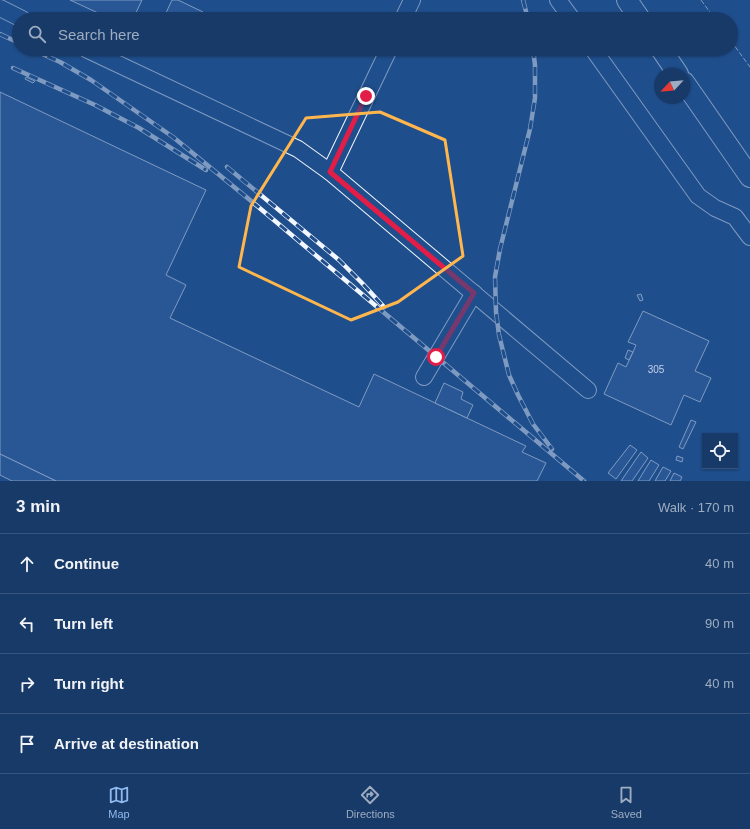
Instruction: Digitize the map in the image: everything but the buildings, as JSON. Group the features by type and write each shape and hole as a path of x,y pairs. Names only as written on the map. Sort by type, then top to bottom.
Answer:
{"main road":[{"path":"627,0 635,12"},
{"path":"666,56 674,68"},
{"path":"690,91 750,177"}],"lane":[{"path":"406,12 412,0"},
{"path":"558,0 567,12"},
{"path":"0,8 12,14"},
{"path":"101,56 298,149 330,172 588,390"},
{"path":"330,172 386,56"},
{"path":"598,56 698,196 714,208 735,217 750,237"},
{"path":"424,377 474,293"}],"highlighted area":[{"path":"380,112 445,140 463,256 398,302 351,320 239,267 251,206 306,118"}],"railway":[{"path":"523,0 526,12"},
{"path":"0,34 12,40"},
{"path":"47,56 91,80 173,137 584,481"},
{"path":"534,56 535,98 530,129 500,249 495,277 496,312 499,335 509,375 533,424 552,449"},
{"path":"13,68 95,105 139,128 206,170"},
{"path":"227,167 339,260 384,307"}],"fence":[{"path":"701,0 710,12"},
{"path":"738,51 750,67"}],"route":[{"path":"366,96 330,172 474,293 436,357"}]}
